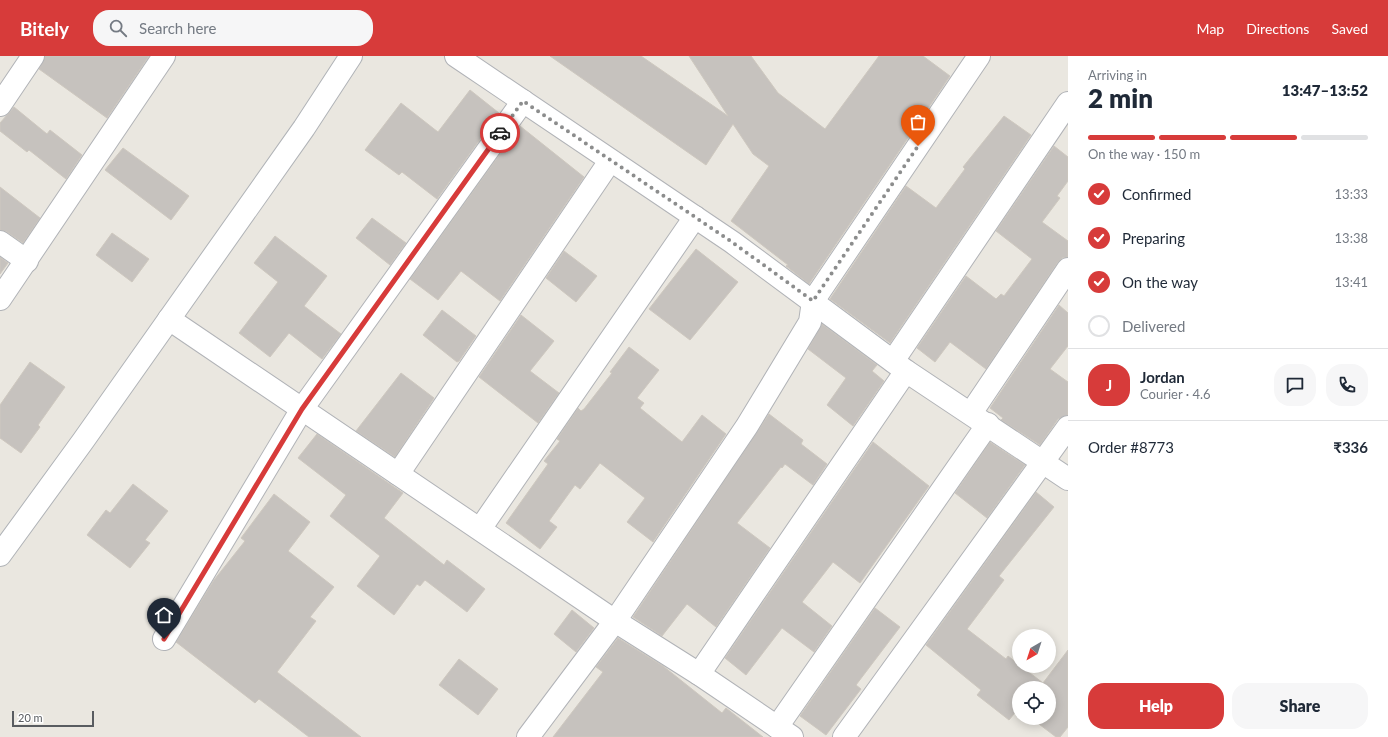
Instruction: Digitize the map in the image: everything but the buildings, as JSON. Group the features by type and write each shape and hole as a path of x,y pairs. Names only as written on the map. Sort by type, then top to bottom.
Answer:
{"street":[{"path":"0,105 33,56"},
{"path":"0,299 164,56"},
{"path":"0,554 83,441 304,128 351,56"},
{"path":"456,56 695,217 813,301 900,366 1068,479"},
{"path":"528,737 615,621 755,413 810,322 813,301 979,56"},
{"path":"164,639 302,409 523,101"},
{"path":"699,674 900,366 1068,103"},
{"path":"398,474 610,161"},
{"path":"480,529 695,217"},
{"path":"0,242 27,261"},
{"path":"169,319 615,621 699,674 784,732 980,419 1068,269"},
{"path":"844,737 1068,427"}],"way so far":[{"path":"500,133 523,101 732,242 813,301 918,146"}],"route":[{"path":"164,639 302,409 500,133"}]}
